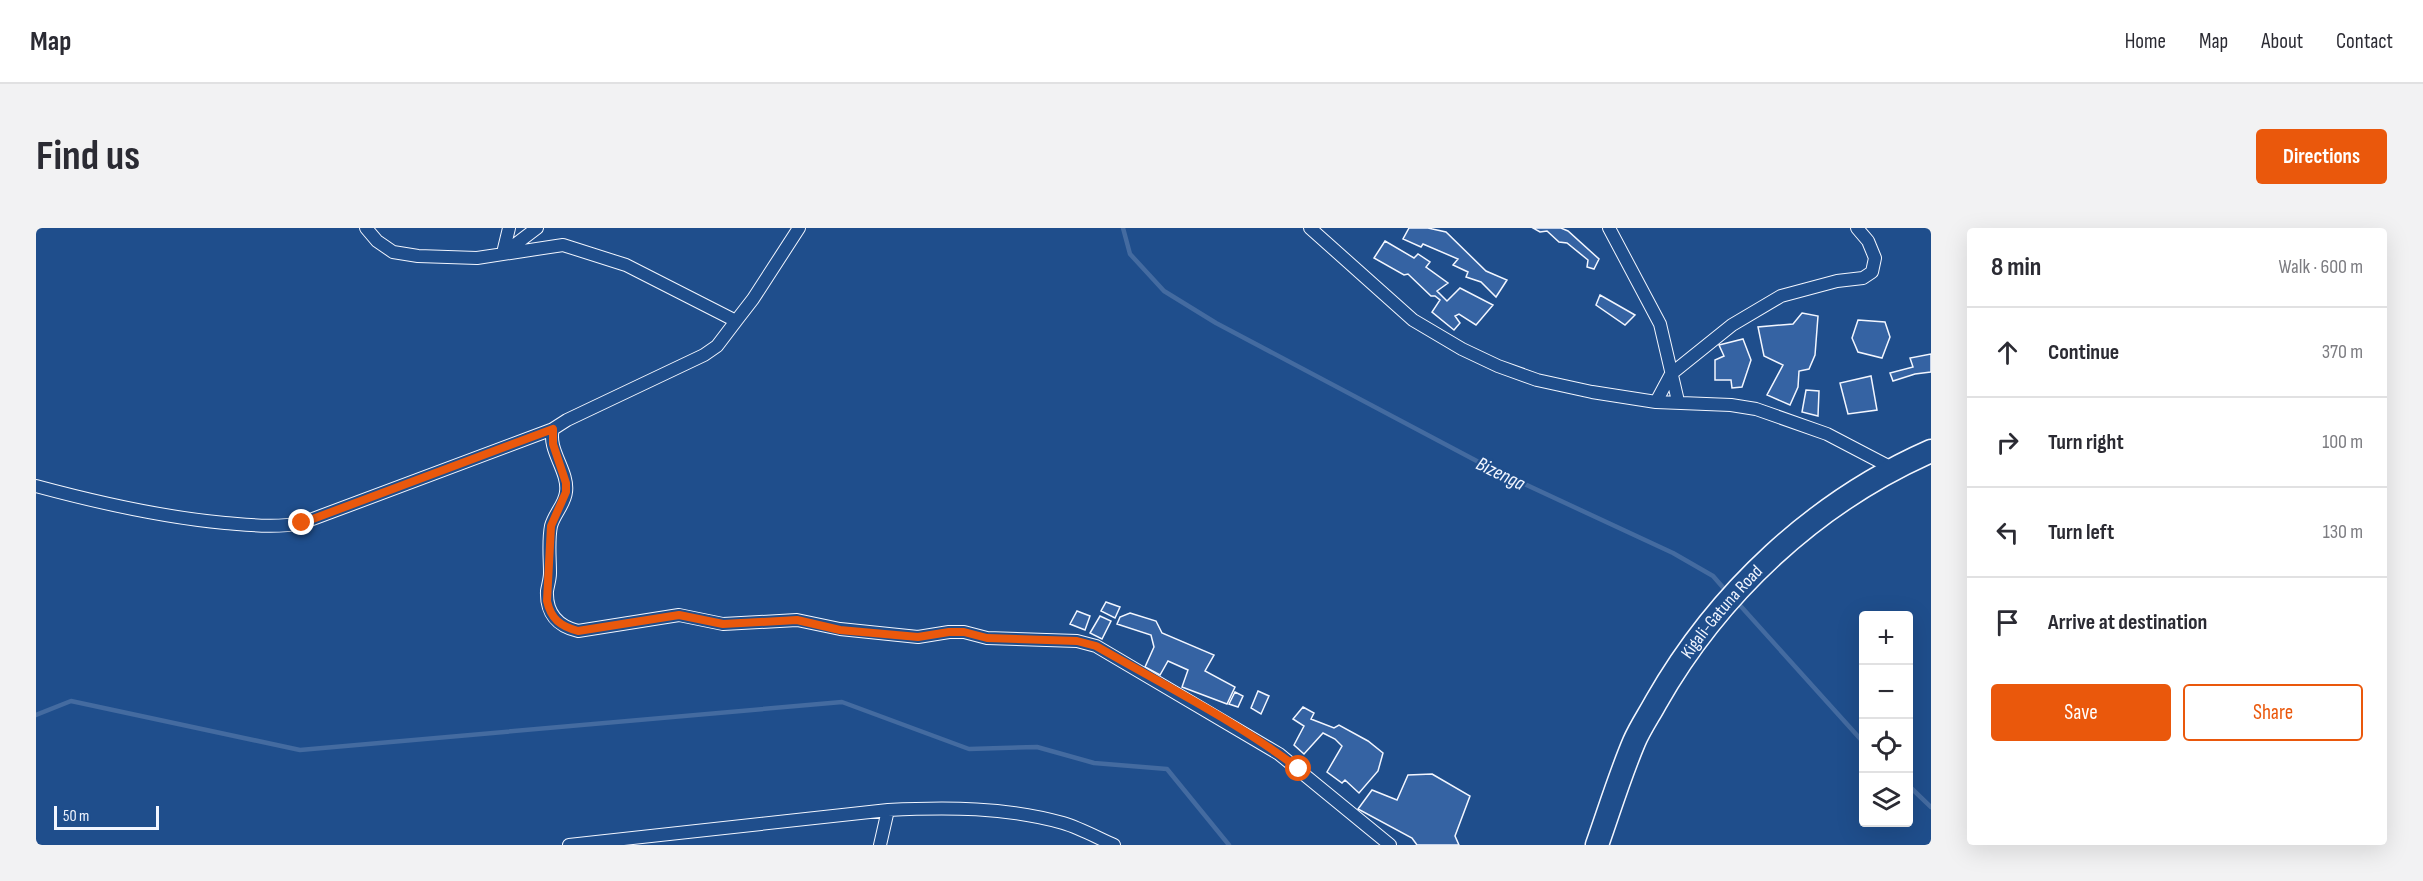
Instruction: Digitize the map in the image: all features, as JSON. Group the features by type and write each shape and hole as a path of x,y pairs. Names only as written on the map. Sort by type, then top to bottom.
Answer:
{"highway":[{"name":"Kigali-Gatuna Road","path":"1597,845 1634,741 1672,675 1703,630 1746,582 1794,536 1836,503 1892,468 1931,452"}],"street":[{"path":"366,228 377,241 393,252 418,256 477,258 562,245 626,265 736,321"},
{"path":"503,254 509,228"},
{"path":"503,254 537,228"},
{"path":"36,486 111,506 175,518 278,527 302,523 553,429 567,420 704,355 717,346 753,299 799,228"},
{"path":"1310,228 1413,320 1462,349 1498,366 1537,380 1656,402 1678,401 1731,405 1782,417 1827,434 1892,468"},
{"path":"1609,228 1660,324 1678,401"},
{"path":"1656,402 1671,374 1732,325 1761,306 1781,296 1837,281 1863,278 1872,272 1875,258 1868,241 1857,228"},
{"path":"553,429 553,444 566,483 566,492 551,526 547,601 549,611 565,628 578,631 679,615 723,624 797,620 840,630 918,637 964,632 987,638 1087,643 1096,646 1279,754 1390,845"},
{"path":"569,845 888,810 988,808 1064,824 1114,845"},
{"path":"880,845 888,810"}],"building":[{"path":"1409,228 1428,228 1446,232 1486,271 1507,280 1496,297 1481,282 1466,277 1468,272 1453,265 1458,259 1423,244 1421,247 1403,239"},
{"path":"1533,228 1561,228 1568,231 1599,259 1594,269 1587,267 1588,260 1567,243 1559,242 1547,231 1540,232"},
{"path":"1385,241 1414,258 1418,254 1430,262 1426,267 1448,283 1437,291 1447,301 1460,288 1493,305 1476,325 1459,314 1455,316 1460,323 1454,330 1432,312 1440,300 1431,296 1408,274 1404,275 1374,258"},
{"path":"1600,295 1635,315 1625,325 1596,305"},
{"path":"1802,313 1818,316 1815,355 1809,369 1799,371 1798,387 1790,405 1767,395 1783,365 1764,356 1758,327 1793,324"},
{"path":"1858,320 1885,322 1890,337 1882,358 1858,352 1852,338"},
{"path":"1743,339 1751,360 1742,387 1732,388 1731,380 1715,380 1715,360 1724,356 1719,345"},
{"path":"1931,354 1931,372 1893,381 1890,373 1913,367 1910,358"},
{"path":"1871,376 1877,410 1848,414 1840,383"},
{"path":"1806,390 1819,391 1818,416 1802,412"},
{"path":"1106,602 1120,607 1115,618 1101,611"},
{"path":"1077,611 1090,616 1085,630 1070,624"},
{"path":"1130,613 1156,621 1162,633 1214,655 1205,671 1235,687 1227,704 1182,687 1188,670 1168,661 1160,675 1145,667 1154,647 1151,635 1117,624 1120,617"},
{"path":"1100,616 1111,621 1102,639 1090,633"},
{"path":"1258,691 1269,696 1261,714 1251,708"},
{"path":"1235,692 1243,696 1238,707 1229,704"},
{"path":"1303,707 1314,713 1311,719 1334,728 1339,725 1368,741 1383,753 1378,771 1359,793 1345,780 1342,783 1327,772 1342,746 1335,739 1323,733 1304,754 1294,745 1304,726 1293,719"},
{"path":"1432,774 1470,796 1455,836 1459,845 1417,845 1412,838 1358,809 1372,790 1397,800 1408,775"}],"waterway":[{"name":"Bizenga","path":"1123,228 1130,254 1164,291 1216,323 1490,468 1673,553 1713,576 1727,592"},
{"name":"Bizenga","path":"1737,602 1859,737"},
{"path":"36,715 71,701 300,750 842,702 969,749 1037,747 1094,763 1167,769 1229,845"},
{"name":"Bizenga","path":"1913,790 1931,807"}],"route":[{"path":"302,523 553,429 553,444 566,483 566,492 565,499 551,526 547,601 549,611 555,620 565,628 578,631 679,615 723,624 797,620 840,630 885,632 918,637 964,632 987,638 1077,641 1096,646 1227,722 1299,769"}]}
